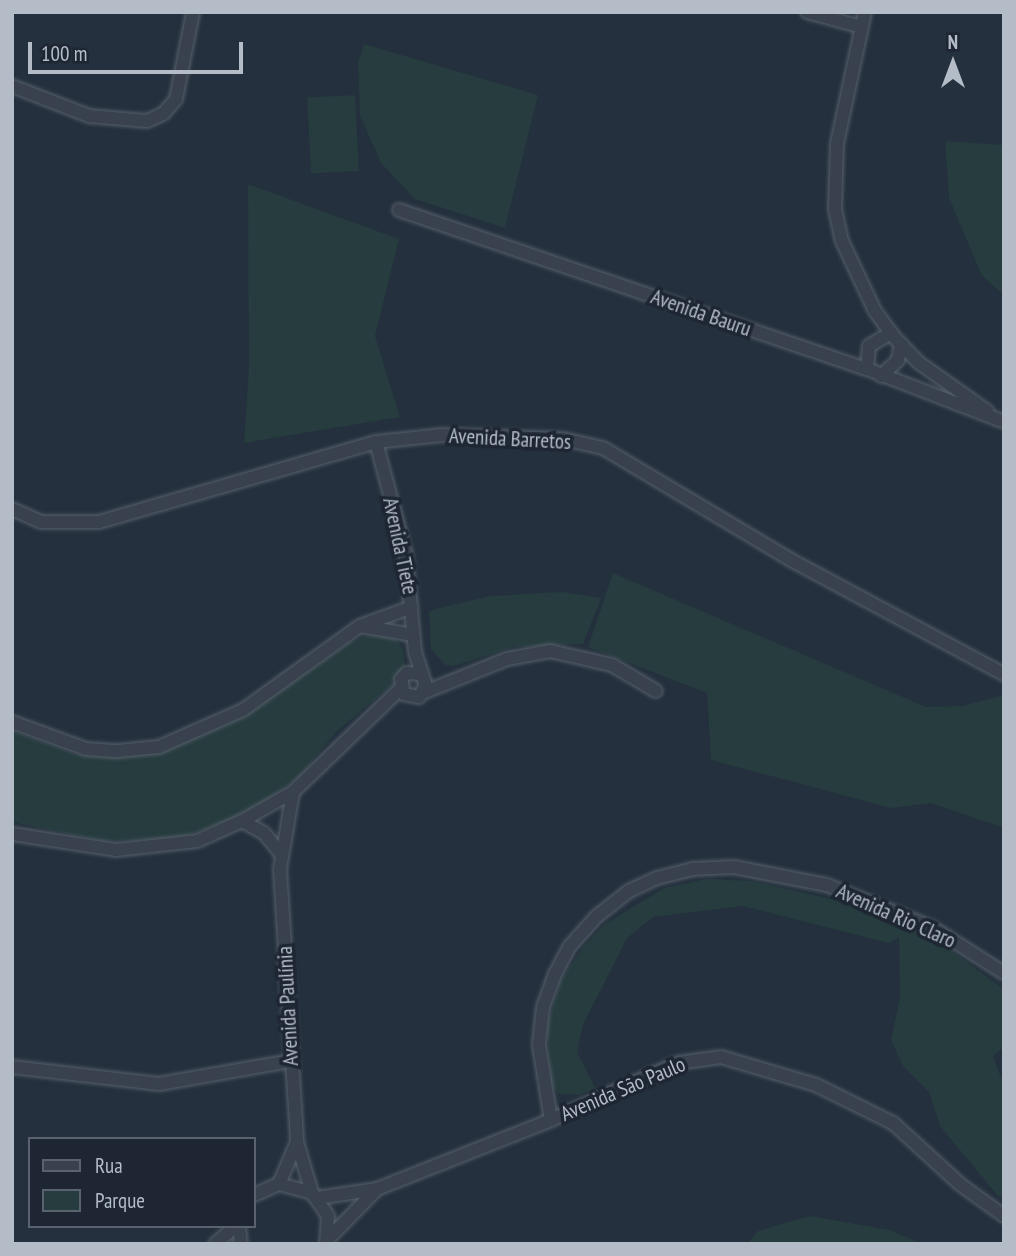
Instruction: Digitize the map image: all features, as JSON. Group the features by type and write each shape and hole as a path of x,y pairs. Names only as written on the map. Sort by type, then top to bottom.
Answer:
{"street":[{"path":"12,86 89,116 147,121 163,114 176,99 193,12"},
{"path":"191,26 201,12"},
{"path":"807,12 862,27"},
{"path":"865,12 839,134 835,209 857,277 891,333 918,362 1003,422"},
{"name":"Avenida Bauru","path":"399,210 867,369 1003,422"},
{"path":"867,369 869,346 891,333"},
{"path":"881,376 898,360 901,344"},
{"name":"Avenida Barretos","path":"12,509 41,522 99,522 376,442 465,435 563,439 603,448 791,559 1004,674"},
{"name":"Avenida Tiete","path":"376,442 406,555 415,652 423,676"},
{"path":"12,722 86,748 118,751 159,747 243,710 360,625 412,607"},
{"path":"360,625 413,635"},
{"path":"370,715 453,677 507,659 550,651 612,665 656,691"},
{"name":"Avenida Tiete","path":"407,673 415,652"},
{"path":"12,834 83,846 141,849 197,841 243,821 293,792 401,688 407,673 453,677"},
{"path":"423,676 425,692"},
{"path":"401,688 411,698"},
{"name":"Avenida Paulínia","path":"280,869 293,792"},
{"name":"Avenida Paulínia","path":"243,821 281,851 297,1142 315,1196 328,1216 328,1241"},
{"name":"Avenida Rio Claro","path":"551,1120 539,1045 543,1007 555,974 570,946 597,916 629,891 657,878 692,869 734,866 827,885 933,928 1004,973"},
{"name":"Avenida São Paulo","path":"315,1196 377,1189 551,1120 678,1063 709,1058 739,1060 816,1085 893,1124 961,1185 1004,1216"},
{"path":"12,1068 159,1084 291,1060"},
{"name":"Avenida Paulínia","path":"279,1184 297,1142"},
{"path":"256,1194 279,1184 315,1196"},
{"name":"Avenida São Paulo","path":"328,1241 377,1189"},
{"path":"215,1244 235,1228"}],"green space":[{"path":"364,44 538,95 505,228 415,199 381,163 360,116 358,63"},
{"path":"355,95 359,171 311,173 307,98"},
{"path":"945,141 1004,145 1004,295 982,276 949,198"},
{"path":"248,184 399,239 375,336 400,417 244,443 249,367"},
{"path":"613,573 926,707 962,706 1004,695 1004,828 931,803 891,808 711,760 707,693 588,647"},
{"path":"563,592 601,598 583,644 514,647 454,666 445,665 431,649 429,612 435,609 490,596"},
{"path":"374,633 395,637 403,649 405,665 397,681 336,732 302,774 261,804 225,822 172,840 103,841 12,822 12,731 75,754 112,757 191,739 238,719 351,642"},
{"path":"706,879 752,881 835,900 895,921 933,938 1004,989 1004,1047 993,1056 1004,1086 1004,1197 998,1196 940,1126 929,1092 903,1066 891,1040 900,997 899,937 889,943 743,906 653,917 627,938 583,1025 577,1052 595,1088 580,1095 559,1094 551,1084 547,1025 561,980 583,947 605,924 664,888"},
{"path":"810,1216 890,1230 922,1244 747,1244 758,1231"}]}
